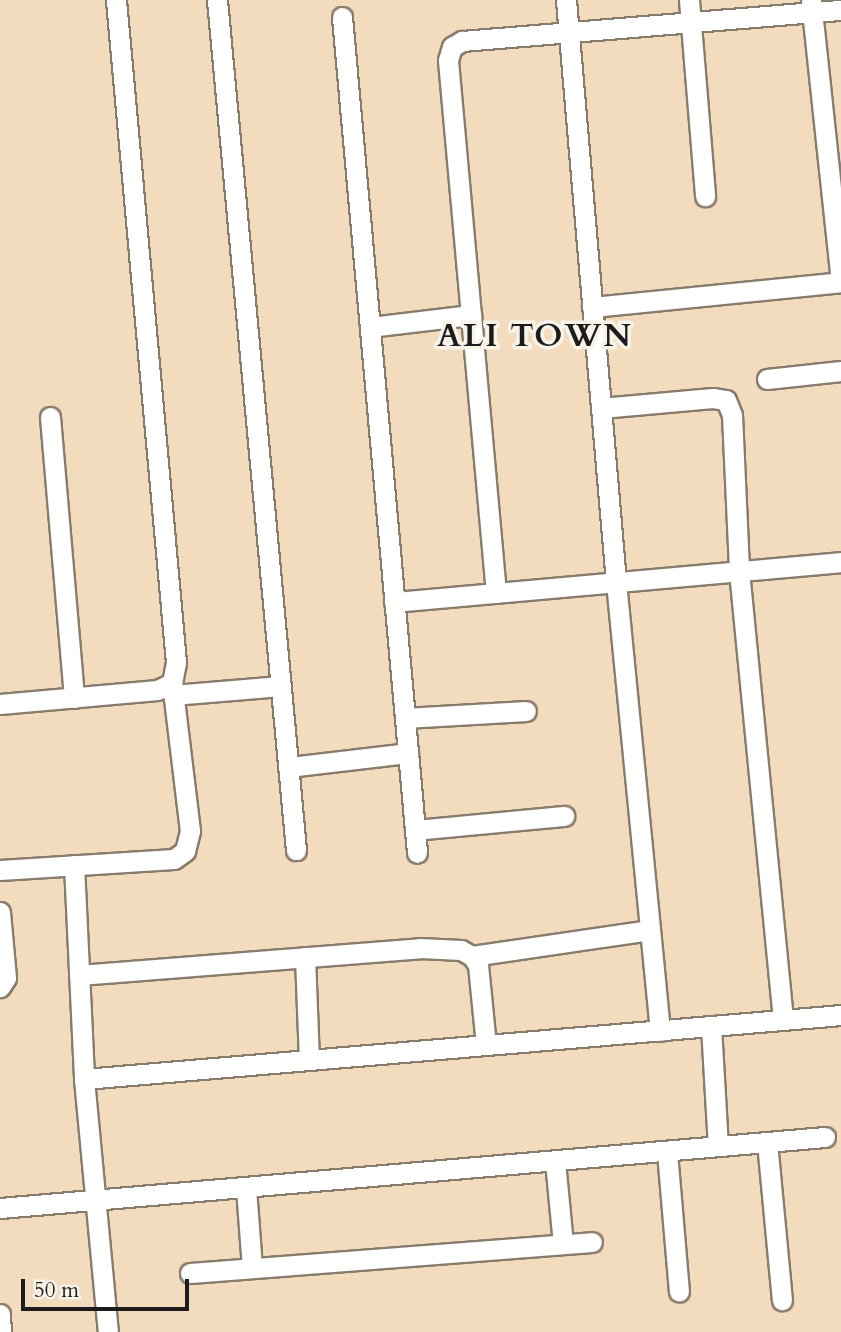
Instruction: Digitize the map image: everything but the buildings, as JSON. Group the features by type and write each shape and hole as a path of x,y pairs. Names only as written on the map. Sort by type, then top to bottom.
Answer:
{"street":[{"path":"0,870 174,859 185,851 190,831 173,689 176,662 116,0"},
{"path":"217,0 296,850"},
{"path":"566,0 616,582 660,1031"},
{"path":"689,0 705,196"},
{"path":"592,307 841,281 811,6"},
{"path":"496,593 448,60 452,47 462,41 690,22 811,6 841,10"},
{"path":"342,17 417,853"},
{"path":"370,327 471,315"},
{"path":"767,379 841,371"},
{"path":"601,408 713,398 726,400 732,415 740,571 783,1020"},
{"path":"50,417 74,698"},
{"path":"394,602 841,562"},
{"path":"0,704 158,690 281,685"},
{"path":"405,718 526,711"},
{"path":"289,767 408,753"},
{"path":"415,830 564,816"},
{"path":"74,865 84,1079 108,1331"},
{"path":"0,912 6,978 0,987"},
{"path":"472,956 650,930"},
{"path":"79,975 420,948 461,950 472,956 478,965 486,1045"},
{"path":"304,957 309,1060"},
{"path":"84,1079 841,1015"},
{"path":"711,1026 718,1146"},
{"path":"0,1208 825,1137"},
{"path":"767,1142 782,1300"},
{"path":"667,1152 679,1290"},
{"path":"555,1161 563,1244"},
{"path":"246,1188 252,1267"},
{"path":"190,1273 592,1242"},
{"path":"0,1314 1,1332"}],"district":[{"name":"ALI TOWN","path":"535,336"}]}
